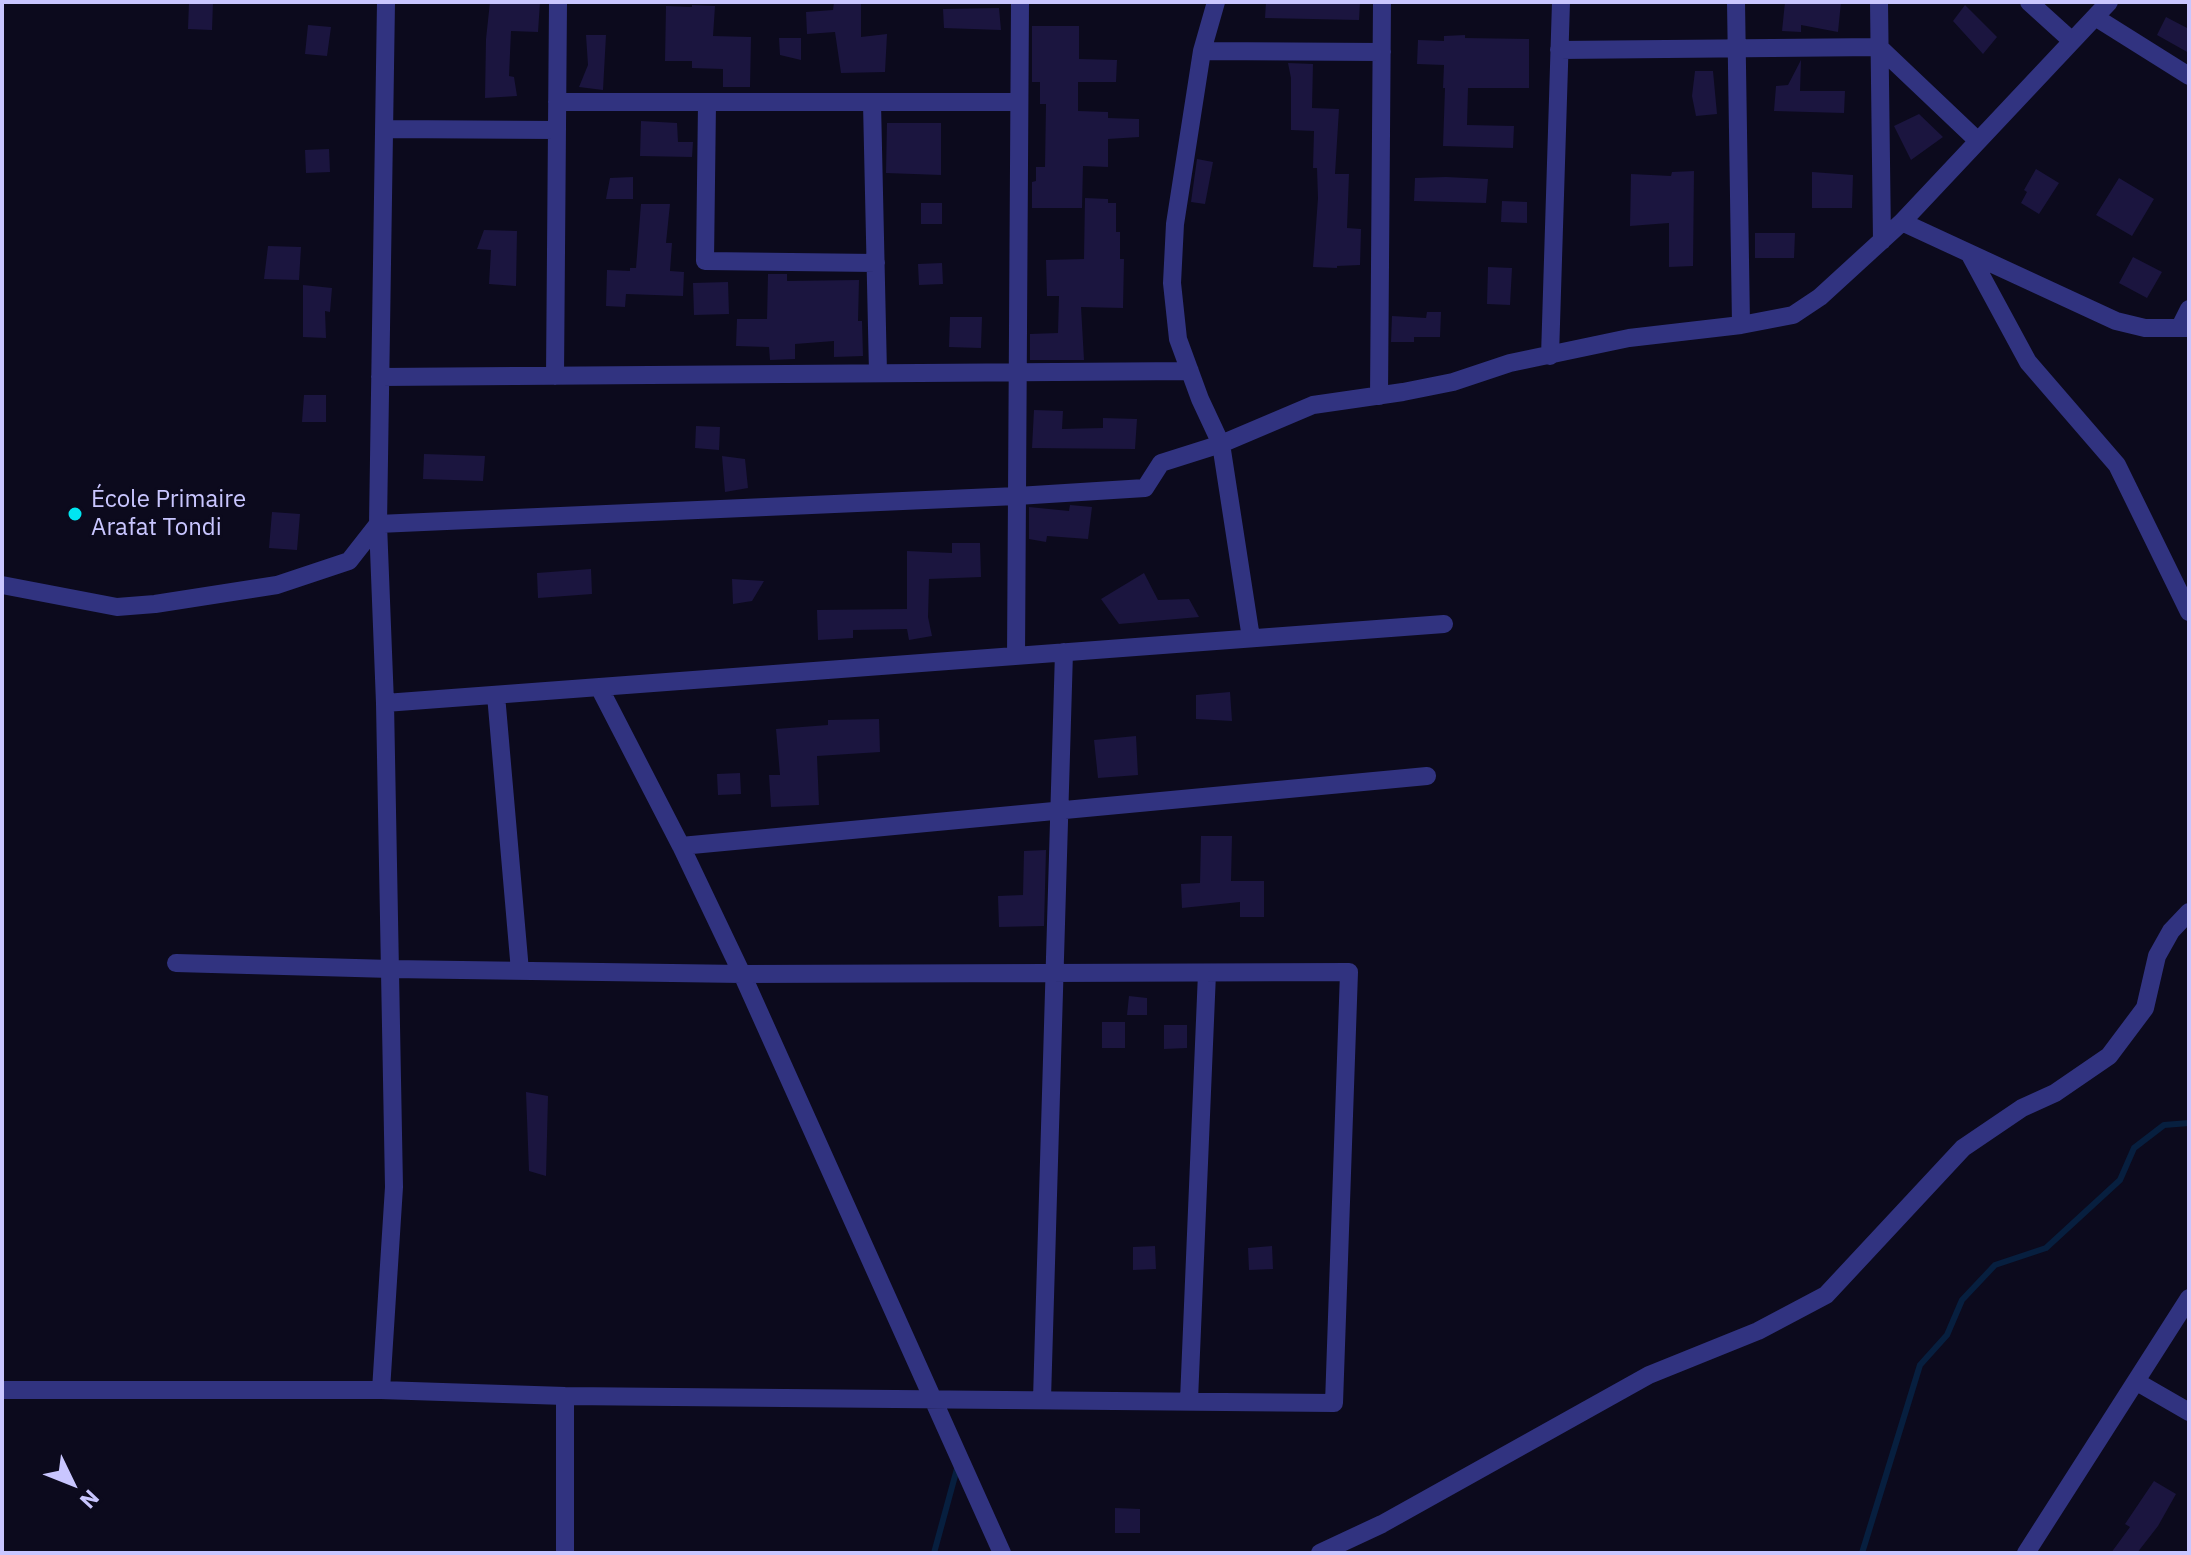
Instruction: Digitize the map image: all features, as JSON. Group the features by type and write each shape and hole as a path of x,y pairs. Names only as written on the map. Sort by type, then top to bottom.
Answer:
{"street":[{"path":"381,1390 394,1187 385,703 378,524 386,2"},
{"path":"555,376 558,2"},
{"path":"1016,656 1020,2"},
{"path":"1216,2 1202,51 1172,249 1175,327 1221,444 1251,638"},
{"path":"1379,396 1382,2"},
{"path":"1550,356 1561,2"},
{"path":"1736,2 1741,325"},
{"path":"1879,2 1882,241"},
{"path":"2029,2 2072,41"},
{"path":"2,585 117,607 236,594 277,585 349,561 378,524 1145,488 1161,463 1221,444 1313,405 1453,382 1510,363 1629,338 1781,318 1802,310 1902,222 2109,2"},
{"path":"2095,17 2189,76"},
{"path":"1559,50 1879,47 1978,141"},
{"path":"1202,51 1382,52"},
{"path":"557,102 1019,102"},
{"path":"707,103 705,261 876,263"},
{"path":"872,103 878,373"},
{"path":"384,129 557,130"},
{"path":"1902,222 2116,321 2145,328 2184,327 2189,309"},
{"path":"1969,253 2028,362 2117,465 2189,612"},
{"path":"380,377 1190,371"},
{"path":"385,703 1444,624"},
{"path":"1042,1399 1064,652"},
{"path":"599,687 681,846 742,974 1002,1553"},
{"path":"496,695 520,971"},
{"path":"681,846 1427,776"},
{"path":"1320,1553 1373,1529 1649,1375 1758,1331 1826,1295 1963,1148 2022,1108 2055,1093 2109,1056 2145,1008 2157,956 2171,931 2189,912"},
{"path":"2,1390 381,1390 565,1396 1334,1403 1349,972 742,974 176,963"},
{"path":"1189,1400 1207,973"},
{"path":"2026,1553 2189,1298"},
{"path":"2137,1382 2189,1412"},
{"path":"565,1396 565,1553"}],"building":[{"path":"189,2 213,2 212,30 188,29"},
{"path":"490,2 540,2 538,32 511,31 509,76 514,77 517,96 485,98"},
{"path":"834,2 861,2 861,37 887,34 885,72 841,73 835,32 807,34 806,12 833,10"},
{"path":"1266,2 1360,2 1359,20 1265,18"},
{"path":"1785,2 1841,2 1838,32 1801,25 1801,32 1782,31"},
{"path":"1965,5 1997,37 1983,54 1953,21"},
{"path":"666,6 715,6 713,36 751,37 750,87 723,87 723,69 692,68 692,61 665,61"},
{"path":"999,8 1001,30 944,28 943,9"},
{"path":"2166,17 2189,29 2189,53 2157,35"},
{"path":"308,25 331,27 327,56 305,54"},
{"path":"1032,26 1079,26 1079,59 1117,60 1116,82 1078,82 1078,111 1108,112 1108,118 1139,119 1139,137 1108,139 1108,167 1083,166 1082,208 1032,208 1032,182 1036,181 1036,167 1045,167 1046,104 1040,104 1040,82 1032,82"},
{"path":"586,35 606,35 603,90 579,87 588,65"},
{"path":"1465,35 1465,38 1529,39 1529,88 1468,88 1467,125 1514,126 1513,148 1443,146 1444,65 1417,64 1418,40 1444,41 1444,36"},
{"path":"779,38 801,38 801,60 780,55"},
{"path":"1801,60 1800,91 1845,91 1844,113 1774,111 1776,86 1788,85"},
{"path":"1288,63 1313,64 1312,108 1339,109 1335,174 1349,174 1347,228 1361,229 1360,265 1313,267 1318,198 1317,168 1313,168 1314,131 1291,130"},
{"path":"1695,71 1713,71 1717,114 1696,116 1692,96"},
{"path":"1919,114 1943,137 1911,160 1894,126"},
{"path":"641,121 677,123 678,142 693,142 692,157 640,156"},
{"path":"887,123 941,123 941,175 886,173"},
{"path":"329,149 330,172 306,173 305,150"},
{"path":"1197,159 1213,162 1205,204 1191,202"},
{"path":"2036,169 2059,183 2039,214 2021,203 2027,192 2024,190"},
{"path":"1694,171 1693,266 1669,267 1669,223 1630,226 1631,174 1671,176 1672,172"},
{"path":"1812,172 1853,175 1852,208 1812,208"},
{"path":"633,177 633,199 606,199 610,178"},
{"path":"1415,178 1488,179 1486,203 1414,201"},
{"path":"2119,178 2154,199 2132,236 2096,215"},
{"path":"1085,198 1108,199 1108,203 1116,203 1116,232 1120,232 1120,259 1124,259 1123,308 1081,307 1084,360 1030,360 1030,334 1058,333 1059,296 1047,296 1046,260 1084,259"},
{"path":"1502,201 1527,202 1527,223 1501,222"},
{"path":"921,203 942,203 942,224 921,224"},
{"path":"641,204 670,204 666,243 672,243 670,271 684,272 683,296 626,294 625,307 606,306 607,270 630,271 630,268 636,268"},
{"path":"484,230 517,231 516,286 489,284 491,250 477,249"},
{"path":"1755,233 1795,233 1794,258 1755,258"},
{"path":"268,246 301,247 299,280 264,279"},
{"path":"2133,257 2162,272 2147,298 2119,283"},
{"path":"942,263 943,284 919,285 918,264"},
{"path":"1488,267 1512,268 1510,305 1487,304"},
{"path":"768,274 787,274 787,281 859,280 858,321 862,321 863,356 834,357 834,341 795,344 795,359 770,360 769,347 736,346 737,319 767,319"},
{"path":"728,282 729,314 694,315 693,283"},
{"path":"303,285 332,288 330,312 325,311 326,338 303,337"},
{"path":"1427,312 1441,312 1440,337 1414,337 1414,342 1391,342 1392,316 1426,318"},
{"path":"950,317 982,317 981,348 949,347"},
{"path":"304,395 326,395 326,422 302,422"},
{"path":"1034,410 1063,411 1062,429 1103,428 1103,418 1137,419 1135,449 1032,448"},
{"path":"696,426 720,427 719,450 695,448"},
{"path":"424,454 485,456 483,481 423,479"},
{"path":"722,456 745,459 748,488 725,492"},
{"path":"1070,505 1092,507 1088,539 1047,536 1046,542 1029,539 1029,507 1069,511"},
{"path":"272,512 300,514 297,550 269,548"},
{"path":"952,543 980,543 981,577 929,579 928,617 932,636 909,640 907,629 853,630 853,638 818,640 817,610 907,609 907,551 952,553"},
{"path":"591,569 592,594 538,598 537,573"},
{"path":"1144,573 1158,600 1189,599 1199,617 1119,624 1101,599"},
{"path":"732,579 764,581 752,601 733,604"},
{"path":"1230,692 1232,721 1196,719 1196,695"},
{"path":"879,719 880,752 817,756 819,805 771,807 769,775 780,775 776,729 828,725 828,720"},
{"path":"1136,736 1138,775 1098,778 1094,740"},
{"path":"740,773 741,794 718,795 717,774"},
{"path":"1201,836 1232,836 1231,881 1264,881 1264,917 1240,917 1240,902 1182,908 1181,884 1200,883"},
{"path":"1046,850 1044,926 999,927 998,896 1023,895 1024,851"},
{"path":"1129,996 1147,998 1147,1015 1127,1015"},
{"path":"1102,1022 1125,1022 1125,1048 1102,1048"},
{"path":"1164,1025 1187,1025 1187,1048 1164,1049"},
{"path":"526,1092 548,1096 546,1176 529,1171"},
{"path":"1155,1246 1156,1269 1133,1270 1133,1247"},
{"path":"1272,1246 1273,1269 1249,1270 1248,1248"},
{"path":"2154,1481 2176,1494 2158,1526 2137,1553 2111,1553 2130,1527 2125,1524"},
{"path":"1115,1508 1140,1509 1140,1533 1115,1533"}],"waterway":[{"path":"1862,1553 1920,1365 1947,1335 1962,1300 1995,1265 2046,1248 2120,1180 2134,1148 2164,1125 2189,1123"},
{"path":"934,1553 958,1465"}],"place":[{"name":"École Primaire Arafat Tondi","path":"75,514"}]}
